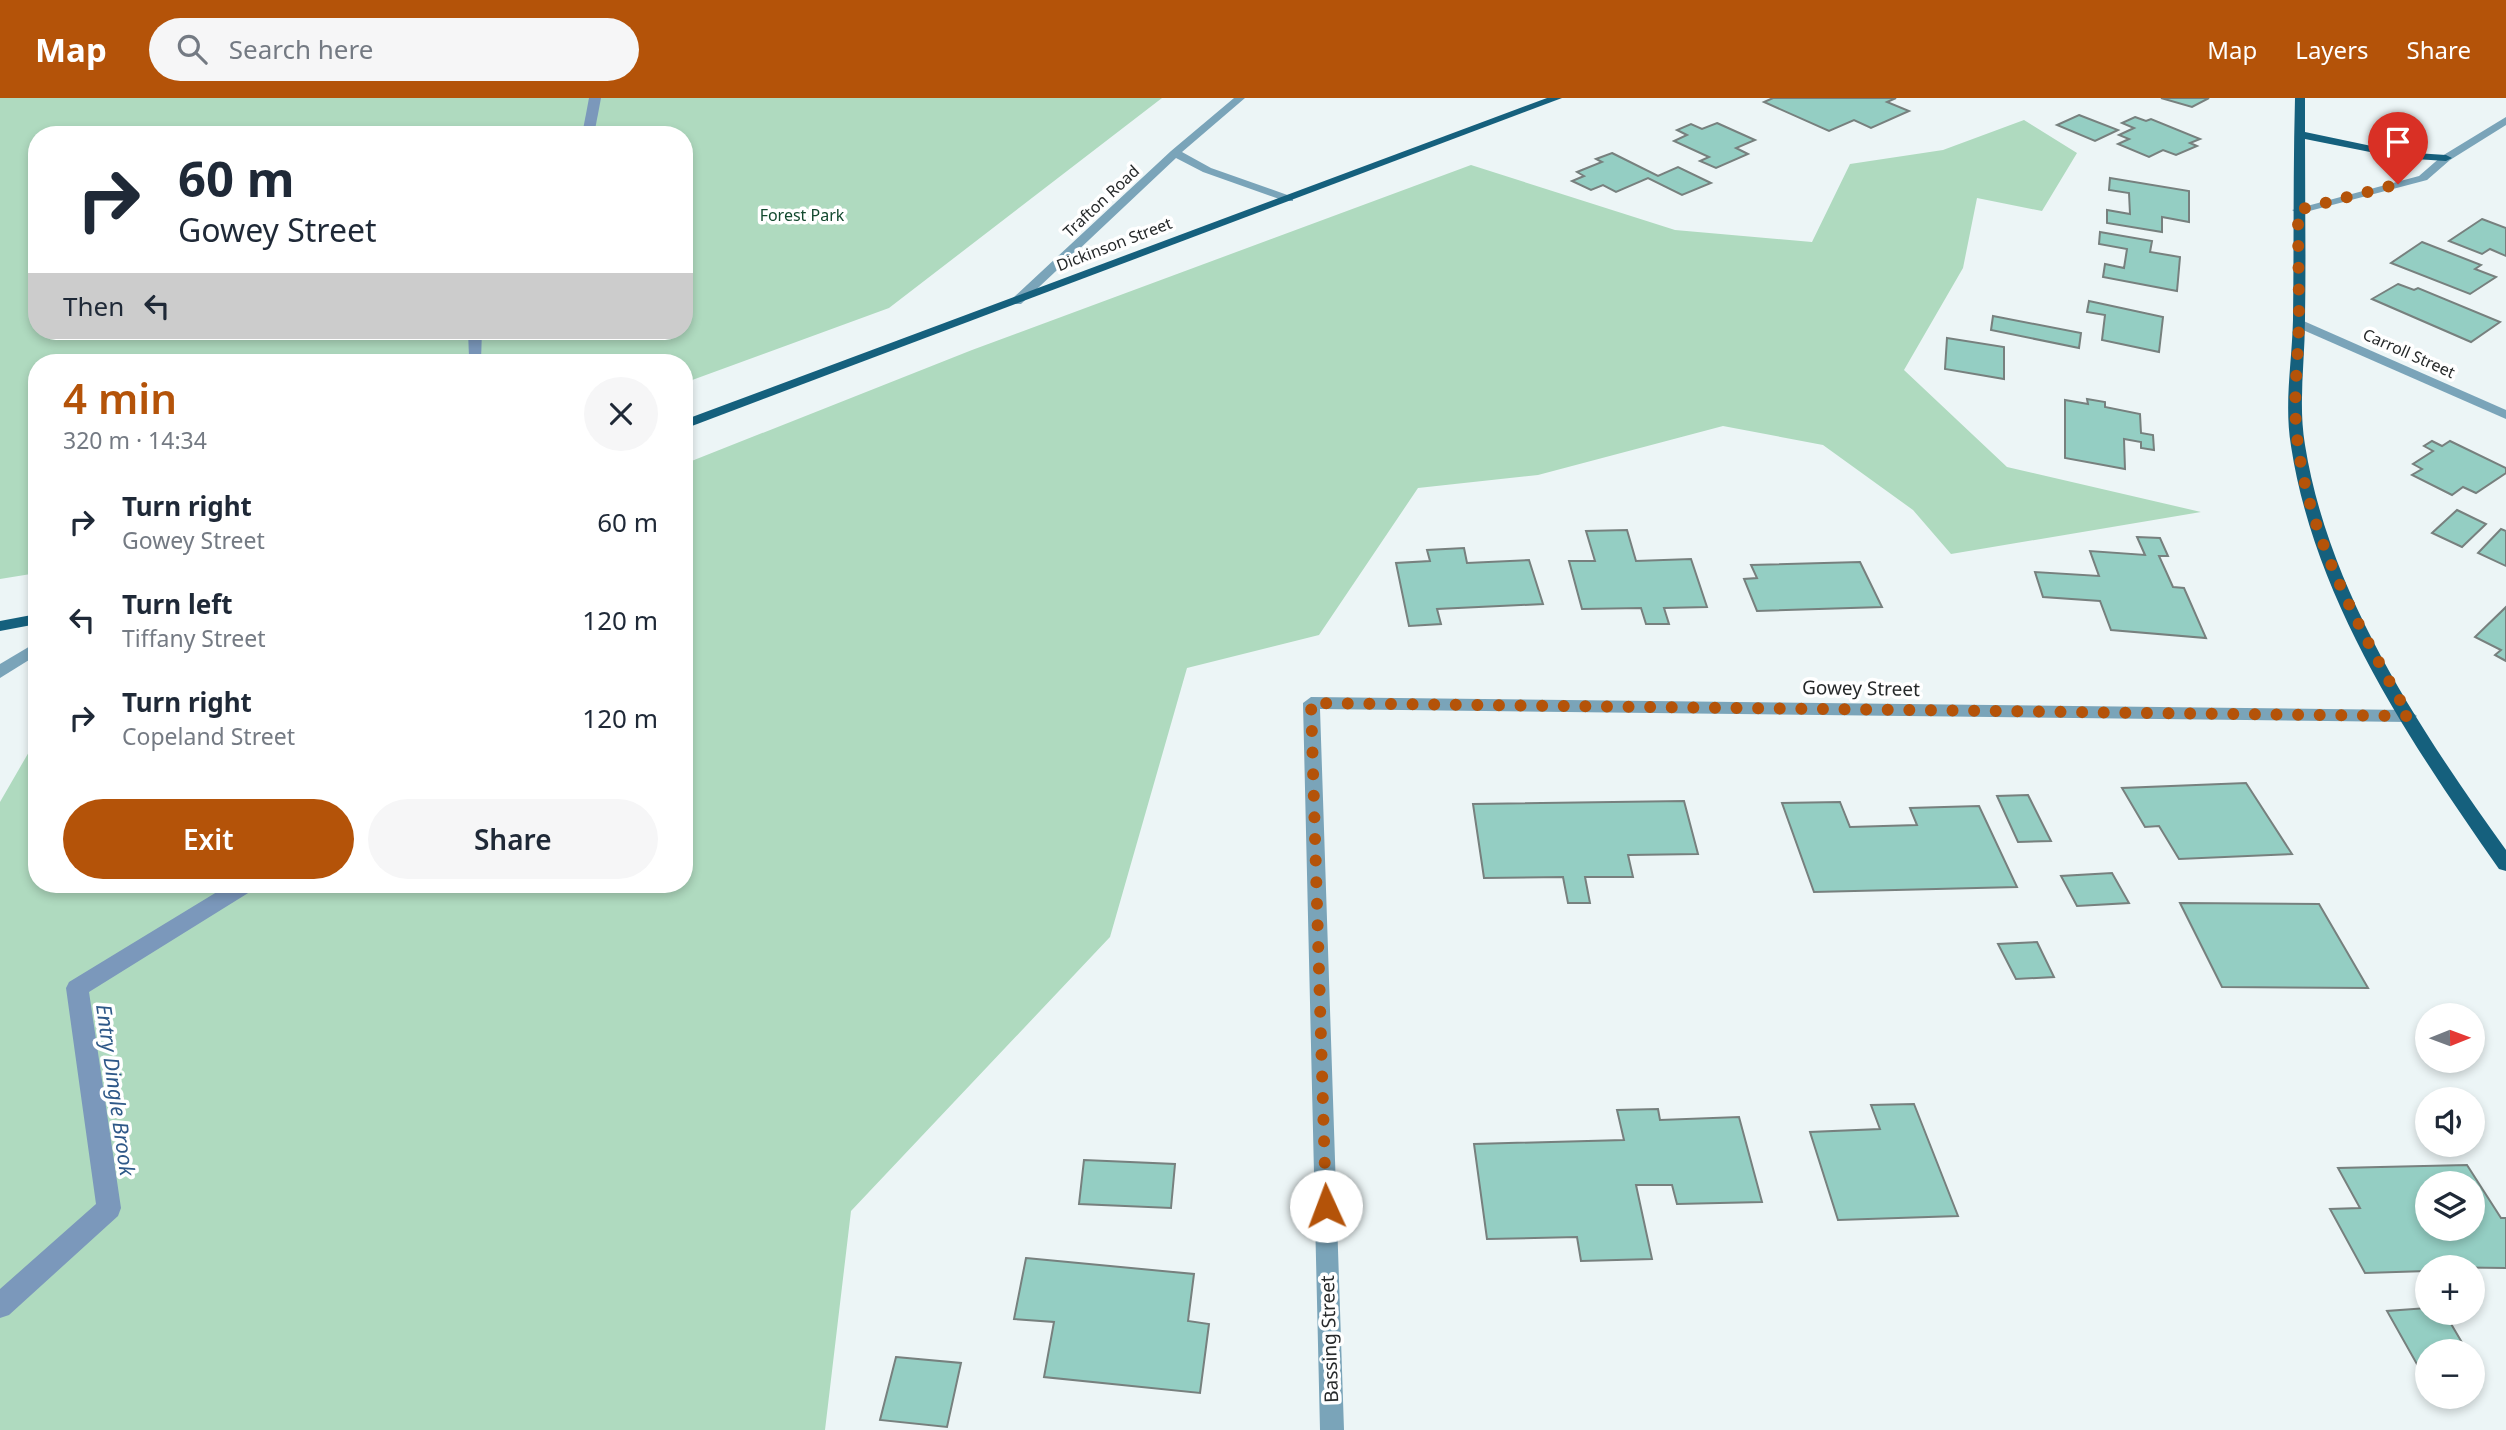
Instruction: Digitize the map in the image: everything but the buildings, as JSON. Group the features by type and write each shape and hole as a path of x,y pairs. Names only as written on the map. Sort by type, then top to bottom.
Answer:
{"main road":[{"name":"Dickinson Street","path":"693,422 1557,98"},
{"path":"2300,98 2299,323 2295,410 2305,484 2334,568 2354,614 2445,776 2506,864"},
{"path":"2299,134 2400,155 2446,158"},
{"path":"0,626 28,621"}],"street":[{"name":"Trafton Road","path":"1017,301 1175,153 1240,98"},
{"path":"2298,210 2423,178 2446,158 2506,120"},
{"path":"1175,153 1207,170 1289,199"},
{"name":"Carroll Street","path":"2299,323 2506,415"},
{"path":"0,672 28,652"},
{"name":"Gowey Street","path":"1311,703 2409,716"},
{"name":"Bassing Street","path":"1311,703 1332,1430"}],"green space":[{"name":"Forest Park","path":"0,98 1162,98 889,308 693,380 693,354 28,354 28,574 0,579"},
{"path":"2024,120 2077,153 2042,211 1977,198 1963,268 1904,370 2007,467 2201,512 1951,554 1913,510 1823,445 1723,426 1538,475 1418,488 1319,635 1187,668 1110,937 851,1211 825,1430 0,1430 0,802 28,754 28,893 693,893 693,460 972,350 1471,165 1675,230 1812,242 1850,164 1943,150"}],"waterway":[{"name":"Entry Dingle Brook","path":"590,126 595,98"},
{"name":"Entry Dingle Brook","path":"475,340 476,354"},
{"name":"Entry Dingle Brook","path":"0,1306 109,1208 77,988 231,893"}],"route":[{"path":"1326,1206 1311,703 2409,716 2354,614 2318,524 2305,484 2298,446 2295,401 2299,323 2298,210 2398,184"}]}
